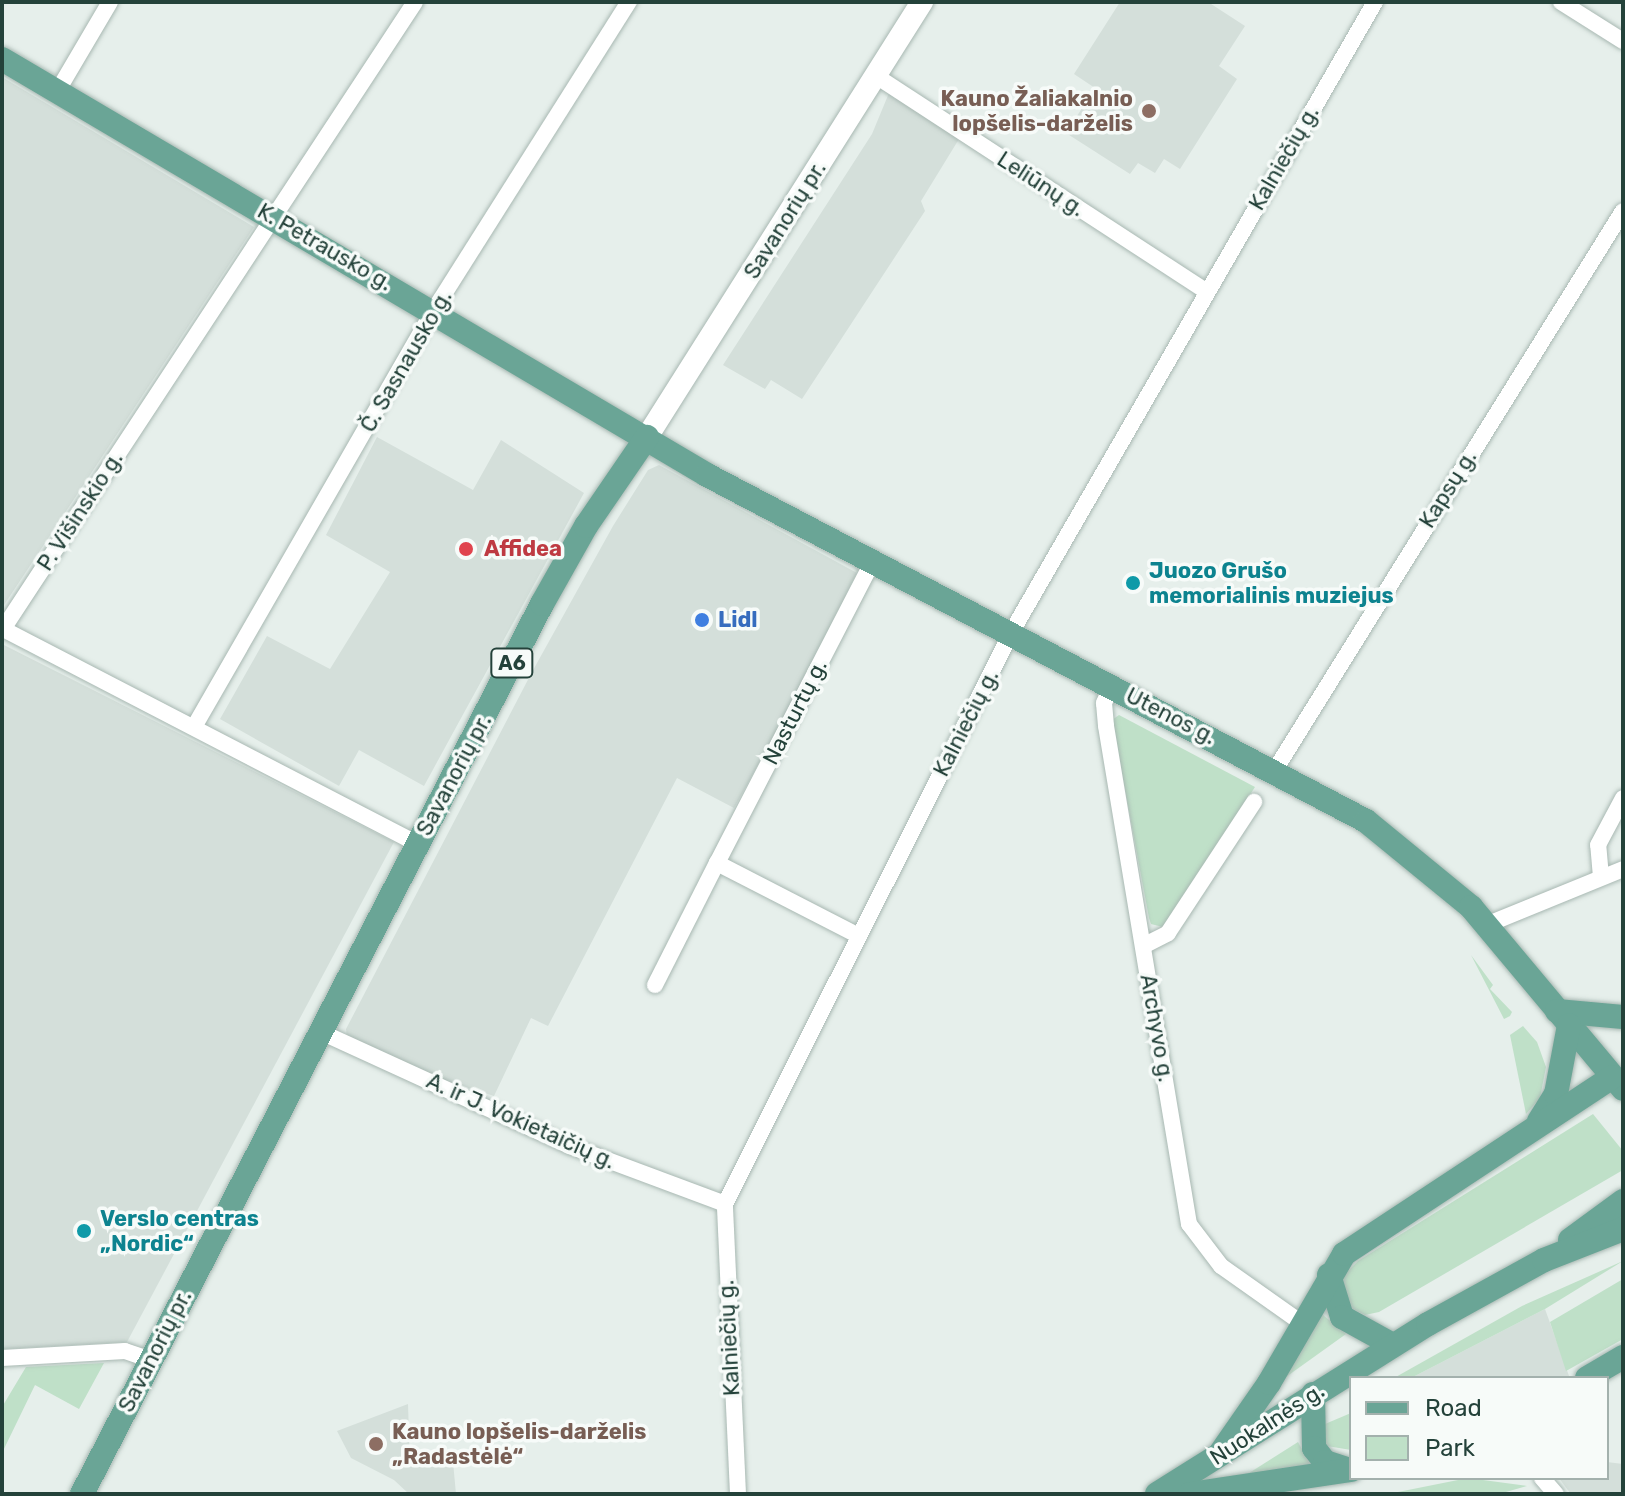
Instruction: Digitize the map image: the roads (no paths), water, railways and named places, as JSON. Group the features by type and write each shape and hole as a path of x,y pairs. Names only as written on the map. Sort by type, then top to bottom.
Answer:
{"main road":[{"name":"Savanorių pr.","path":"82,1494 571,551 647,437 922,2"},
{"name":"K. Petrausko g.","path":"2,59 647,437"},
{"name":"Utenos g.","path":"647,437 707,475 1275,770 1387,836 1445,883 1486,925 1618,1083"},
{"path":"1533,1129 1556,1094 1563,1018 1623,1017"},
{"path":"1219,1455 1269,1383 1300,1322 1344,1254 1533,1129 1618,1083"},
{"name":"Nuokalnės g.","path":"1157,1494 1393,1345 1544,1260 1623,1201"},
{"name":"Nuokalnės g.","path":"1544,1260 1623,1229"},
{"path":"1329,1275 1342,1317 1393,1345"},
{"path":"1590,1376 1623,1357"},
{"path":"1313,1394 1314,1448 1325,1462 1349,1470"},
{"path":"1190,1494 1349,1470"}],"street":[{"path":"57,92 110,2"},
{"name":"P. Višinskio g.","path":"415,2 3,629 418,844"},
{"name":"Č. Sasnausko g.","path":"194,727 434,310 629,2"},
{"name":"Kalniečių g.","path":"738,1494 725,1204 1011,633 1375,2"},
{"path":"1561,2 1623,41"},
{"name":"Leliūnų g.","path":"876,76 1207,292"},
{"name":"Kapsų g.","path":"1275,770 1623,211"},
{"name":"Nasturtų g.","path":"655,985 873,561"},
{"name":"Archyvo g.","path":"1112,685 1104,710 1195,1237 1221,1266 1300,1322"},
{"path":"1601,877 1598,845 1623,798"},
{"path":"1143,946 1168,933 1254,802"},
{"path":"717,863 859,936"},
{"path":"1486,925 1623,869"},
{"name":"A. ir J. Vokietaičių g.","path":"321,1032 570,1146 725,1204"},
{"path":"2,1358 125,1351 151,1360"}],"place":[{"name":"Kauno Žaliakalnio lopšelis-darželis","path":"1149,111"},
{"name":"Affidea","path":"466,549"},
{"name":"Juozo Grušo memorialinis muziejus","path":"1133,583"},
{"name":"Lidl","path":"702,620"},
{"name":"Verslo centras „Nordic“","path":"84,1231"},
{"name":"Kauno lopšelis-darželis „Radastėlė“","path":"376,1444"}]}
